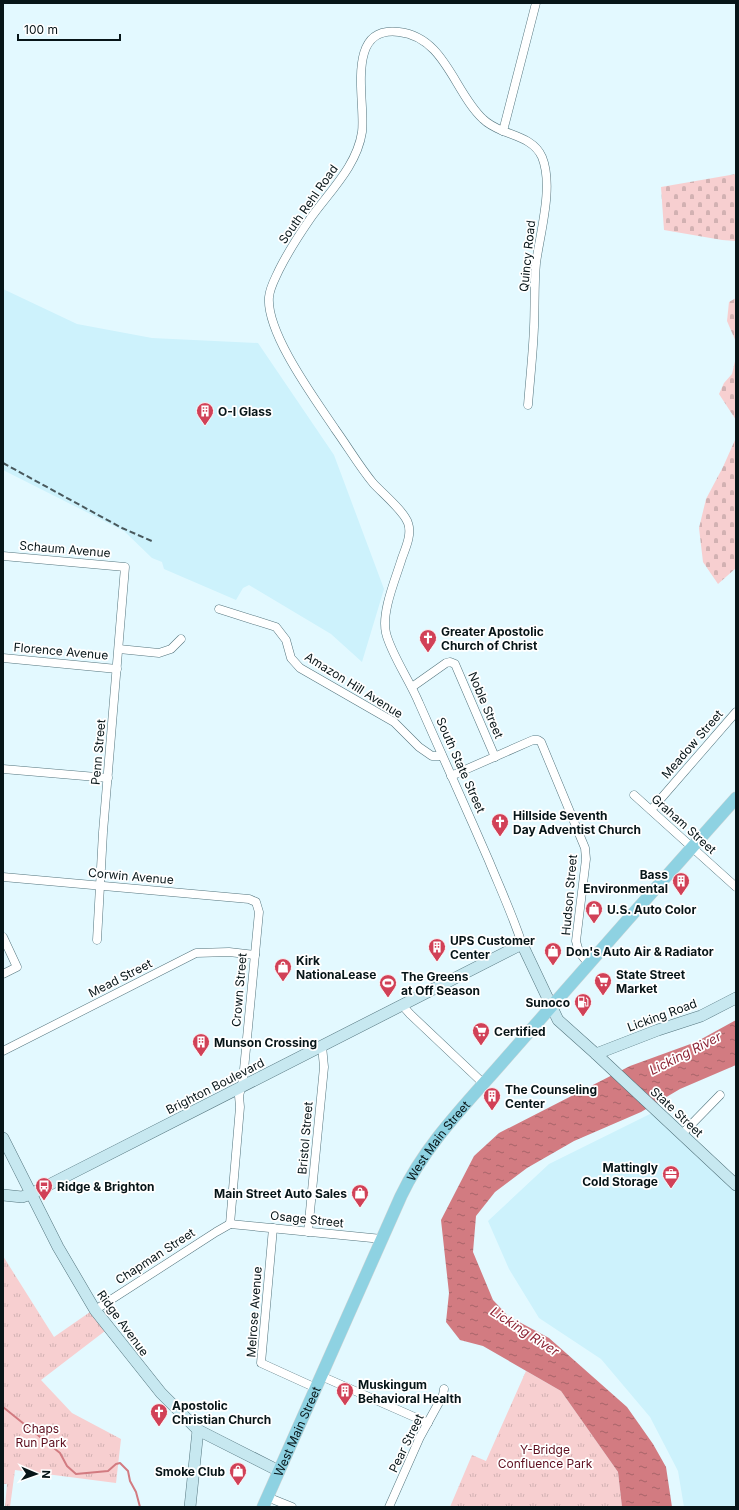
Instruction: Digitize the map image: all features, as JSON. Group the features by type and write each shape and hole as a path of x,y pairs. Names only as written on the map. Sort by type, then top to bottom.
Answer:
{"main road":[{"name":"West Main Street","path":"265,1502 401,1196 418,1164 444,1129 588,963 691,847 734,804"}],"street":[{"path":"503,132 536,3"},
{"name":"South Rehl Road","path":"391,647 386,634 384,622 387,607 408,538 408,522 368,476 301,377 272,321 269,306 269,294 291,249 311,217 334,188 358,148 363,122 362,57 365,47 372,39 386,32 398,31 412,35 425,43 436,52 448,67 480,116 490,125 503,132"},
{"name":"Quincy Road","path":"503,132 525,140 536,147 542,157 546,174 546,193 535,279 534,339 528,405"},
{"name":"Schaum Avenue","path":"3,556 125,567"},
{"name":"Penn Street","path":"97,940 125,567"},
{"name":"Amazon Hill Avenue","path":"219,609 276,627 286,640 292,658 300,668 394,722 419,747 432,756 442,756"},
{"path":"119,649 159,652 171,649 182,639"},
{"name":"South State Street","path":"391,647 412,687 499,885 522,944 551,1006"},
{"name":"Florence Avenue","path":"3,658 117,669"},
{"name":"Noble Street","path":"412,687 446,663 450,662 455,664 495,757"},
{"name":"Meadow Street","path":"651,810 736,712"},
{"name":"Hudson Street","path":"495,757 533,740 538,740 540,742 585,848 586,859 576,941 581,956 588,963"},
{"path":"451,776 495,757"},
{"path":"3,769 108,778"},
{"name":"Graham Street","path":"634,795 736,887"},
{"name":"Corwin Avenue","path":"3,877 249,899 256,902"},
{"name":"Crown Street","path":"230,1224 240,1107 239,1096 243,1080 259,912 256,902"},
{"path":"3,937 17,967 3,974"},
{"name":"Brighton Boulevard","path":"3,1195 22,1197 31,1194 522,944"},
{"name":"Mead Street","path":"3,1051 196,953 229,952 255,955"},
{"name":"Licking Road","path":"599,1057 658,1030 700,1016 736,998"},
{"path":"402,1005 484,1084"},
{"name":"State Street","path":"551,1006 558,1020 736,1185"},
{"name":"Bristol Street","path":"308,1232 324,1067 322,1046"},
{"path":"682,1134 720,1095"},
{"name":"Ridge Avenue","path":"3,1138 61,1252 94,1310 161,1393 198,1430 279,1471"},
{"name":"Osage Street","path":"230,1224 382,1239"},
{"name":"Chapman Street","path":"94,1310 230,1224"},
{"name":"Melrose Avenue","path":"273,1228 261,1363 316,1388"},
{"path":"321,1376 428,1423"},
{"name":"Pear Street","path":"389,1507 420,1437 443,1395 444,1389"},
{"path":"190,1507 198,1430"},
{"path":"265,1502 292,1507"}],"shaded area":[{"path":"3,289 77,324 152,338 258,343 334,455 384,589 362,662 331,634 249,585 243,588 236,600 164,569 162,562 152,558 124,531 3,470"},
{"path":"652,1113 736,1191 736,1503 733,1507 684,1507 678,1471 650,1417 601,1359 539,1318 509,1269 488,1221 549,1164"}],"green space":[{"path":"736,174 736,241 664,230 661,187"},
{"path":"736,298 736,342 727,321 729,302"},
{"path":"736,357 736,420 719,394 724,383 732,374"},
{"path":"736,434 736,568 718,584 703,562 699,528 706,499 723,467 735,440"},
{"name":"Chaps Run Park","path":"3,1256 54,1337 90,1312 105,1331 41,1380 72,1413 121,1439 116,1483 15,1470 10,1507 5,1507 7,1484 3,1484"},
{"name":"Y-Bridge Confluence Park","path":"526,1371 561,1391 618,1472 622,1507 450,1507 472,1455 486,1461"}],"water":[{"name":"Licking River","path":"736,1020 736,1065 680,1089 641,1112 574,1141 527,1168 495,1192 476,1216 473,1252 493,1300 508,1316 549,1338 627,1407 653,1444 666,1467 672,1507 622,1507 618,1472 561,1391 483,1346 460,1340 446,1322 449,1293 441,1220 474,1156 499,1133 630,1066 696,1042"}],"waterway":[{"path":"3,1407 60,1453 67,1466 76,1474 108,1471 116,1464 120,1463 128,1471 130,1481 136,1492 140,1507"}],"railway":[{"path":"3,463 122,528 154,542"}],"place":[{"name":"O-I Glass","path":"205,426"},
{"name":"Greater Apostolic Church of Christ","path":"428,653"},
{"name":"Hillside Seventh Day Adventist Church","path":"500,837"},
{"name":"Bass Environmental","path":"681,896"},
{"name":"U.S. Auto Color","path":"594,924"},
{"name":"UPS Customer Center","path":"437,962"},
{"name":"Don's Auto Air & Radiator","path":"553,966"},
{"name":"Kirk NationaLease","path":"283,982"},
{"name":"State Street Market","path":"603,996"},
{"name":"The Greens at Off Season","path":"388,998"},
{"name":"Sunoco","path":"583,1017"},
{"name":"Certified","path":"481,1046"},
{"name":"Munson Crossing","path":"201,1057"},
{"name":"The Counseling Center","path":"492,1111"},
{"name":"Mattingly Cold Storage","path":"671,1189"},
{"name":"Ridge & Brighton","path":"44,1201"},
{"name":"Main Street Auto Sales","path":"360,1208"},
{"name":"Muskingum Behavioral Health","path":"345,1406"},
{"name":"Apostolic Christian Church","path":"159,1427"},
{"name":"Smoke Club","path":"238,1486"}]}
